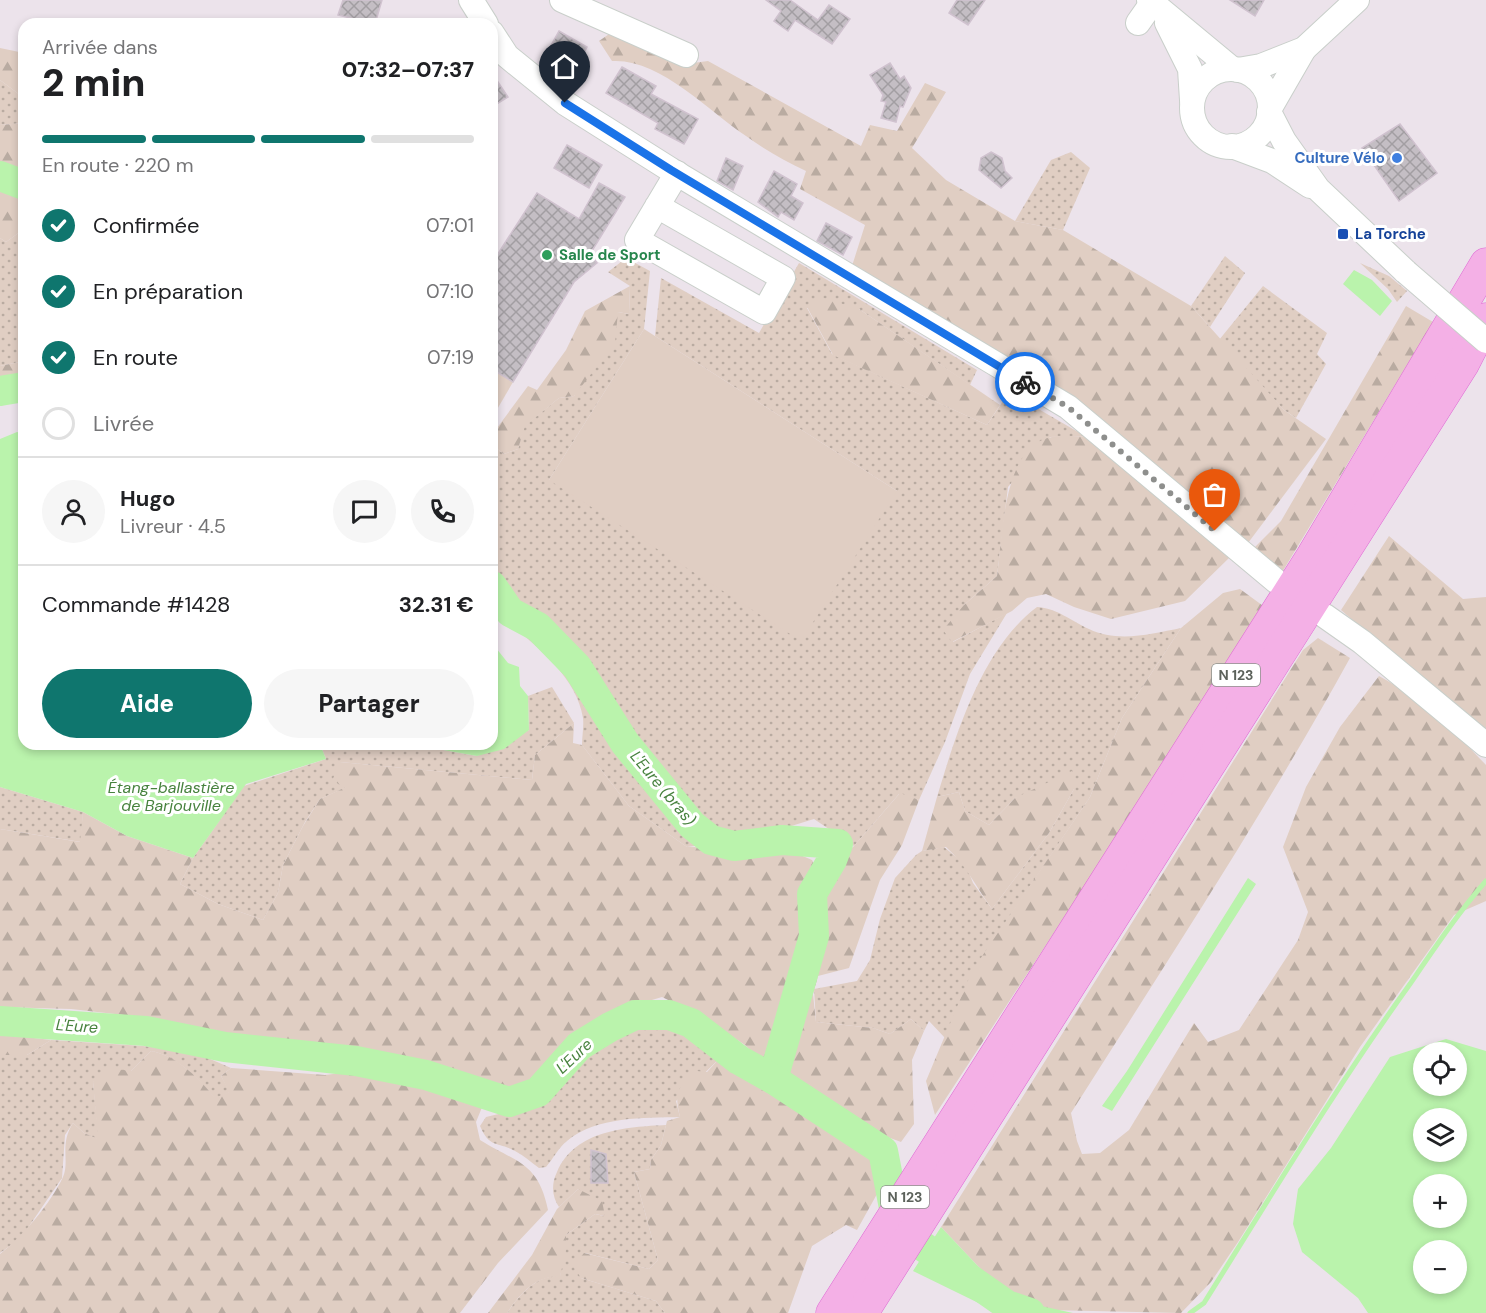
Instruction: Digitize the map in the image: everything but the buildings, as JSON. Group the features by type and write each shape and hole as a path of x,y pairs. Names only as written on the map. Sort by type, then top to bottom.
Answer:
{"main road":[{"name":"N 123","path":"862,1313 988,1088 1313,555 1486,264"},
{"name":"N 123","path":"832,1313 988,1088 1463,364 1486,318"},
{"path":"1463,364 1486,342"}],"street":[{"path":"471,0 482,18"},
{"path":"562,0 686,55"},
{"path":"1232,146 1250,142 1260,133 1269,110 1304,49 1357,0"},
{"path":"1138,23 1153,5"},
{"path":"1153,5 1234,69 1254,76 1263,86 1269,110 1284,141 1317,189"},
{"path":"1153,5 1190,69 1195,123 1202,134 1212,142 1232,146 1272,161 1317,189 1486,342"},
{"path":"498,42 507,56 565,103 677,173 1068,407 1276,581"},
{"path":"1192,100 1198,86 1207,76 1234,69 1261,66 1304,49"},
{"path":"657,206 783,278 764,312 637,240 657,206 677,173"},
{"path":"1325,616 1362,642 1486,745"}],"green space":[{"path":"615,30 685,64 708,61 861,146 870,125 897,131 925,83 946,92 912,148 946,180 1015,221 1063,230 1191,306 1284,410 1326,439 1242,551 1068,395 852,266 865,225 800,189 806,171 753,141 683,88 648,68 630,62 612,61 599,41"},
{"path":"0,48 18,52 18,94 0,80"},
{"path":"0,80 18,94 18,124 0,125"},
{"path":"18,124 18,233 6,242 0,238 0,125"},
{"path":"1071,152 1090,168 1063,230 1015,221 1051,160"},
{"path":"18,233 18,362 0,366 0,238 6,242"},
{"path":"1225,256 1245,273 1210,327 1191,306"},
{"path":"626,258 650,271 644,329 549,480 897,491 655,336 661,278 759,333 799,263 977,370 970,385 859,309 807,308 832,354 987,425 1009,392 1085,436 1050,437 1008,487 997,576 964,605 953,642 1007,613 970,674 945,742 919,800 899,794 854,846 814,819 749,839 687,847 629,806 582,745 583,718 578,701 560,671 533,644 498,615 498,450 504,454 518,449 524,426 559,398 574,396 618,312 629,314 630,286 608,272"},
{"path":"1360,263 1389,276 1407,291 1397,302 1388,289"},
{"path":"630,286 629,314 618,312 615,343 574,396 559,398 525,426 518,449 504,454 498,450 498,427 528,386 537,390 566,350 585,311"},
{"path":"1263,286 1327,333 1317,354 1326,364 1296,418 1284,410 1219,340"},
{"path":"820,297 859,309 1000,405 987,425 833,355 807,307"},
{"path":"1406,306 1433,322 1281,574 1253,549 1281,521"},
{"path":"644,329 897,491 801,641 549,480"},
{"path":"18,362 18,402 0,406 0,366"},
{"path":"498,373 513,382 498,408"},
{"path":"1085,436 1229,558 1185,601 1111,619 1074,607 1046,594 1027,598 1012,611 952,642 943,630 964,605 997,576 1008,495 1014,474 1023,457 1036,444 1052,437"},
{"path":"1389,536 1463,599 1486,597 1486,735 1341,610"},
{"path":"1240,589 1266,608 935,1115 926,1081 972,971 1090,797 1122,718 1181,628 1223,593"},
{"path":"1037,607 1064,615 1089,629 1111,636 1135,636 1181,628 1122,718 1090,797 973,971 945,1038 929,1021 924,1031 911,1019 890,1034 873,1028 816,1022 814,989 857,981 870,960 880,919 895,878 916,855 922,851 944,847 966,865 973,883 992,909 1049,833 1074,789 1015,798 989,825 965,811 959,792 937,797 962,720 986,669 1018,624"},
{"path":"1318,638 1350,658 1249,831 1071,1113 1082,1154 1100,1153 1129,1130 1194,1023 1208,1042 1239,1030 1298,940 1308,912 1283,847 1306,787 1340,727 1379,676 1410,695 1436,716 1486,765 1486,901 1454,915 1360,1047 1211,1282 1181,1313 1048,1310 1009,1299 941,1227 1303,650"},
{"path":"552,687 574,723 535,755 532,780 340,762 347,787 320,799 305,822 283,865 278,893 263,920 218,904 180,884 193,858 244,786 326,759 322,750 443,750 477,756 489,750 498,750 498,746 529,730 528,696"},
{"path":"574,723 573,743 582,745 629,806 687,847 784,848 812,860 821,878 854,846 900,793 919,800 902,845 880,880 849,968 818,976 813,994 816,1022 873,1028 890,1034 911,1019 924,1031 912,1060 914,1124 901,1142 866,1129 845,1110 816,1096 763,1064 745,1045 701,1016 662,997 615,1011 581,1032 567,1052 535,1085 513,1093 396,1061 289,1051 141,1017 71,1009 0,1007 0,829 80,842 83,812 127,836 193,858 180,884 218,904 263,920 278,893 283,865 303,826 320,799 346,787 332,781 340,762 532,780 535,755"},
{"path":"1072,771 1074,789 1049,833 992,909 966,869 946,847 922,851 937,797 959,792 965,811 989,825 1015,798"},
{"path":"0,787 83,812 81,842 0,829"},
{"path":"662,1020 690,1033 718,1060 676,1101 680,1117 621,1120 592,1127 567,1141 546,1167 539,1168 518,1153 487,1138 480,1126 486,1117 524,1108 556,1093 597,1039 627,1027"},
{"path":"0,1034 51,1040 27,1055 0,1055"},
{"path":"51,1040 194,1052 231,1068 221,1076 230,1092 215,1099 178,1063 160,1053 151,1051 131,1071 93,1082 99,1140 84,1133 73,1123 65,1135 62,1178 21,1238 0,1253 0,1055 27,1055"},
{"path":"151,1051 169,1057 178,1063 195,1076 215,1098 229,1092 221,1076 231,1068 325,1075 373,1069 423,1080 485,1100 476,1122 480,1140 515,1160 532,1173 544,1194 548,1210 498,1263 460,1313 0,1313 0,1254 35,1219 58,1187 65,1171 67,1138 73,1123 84,1133 98,1139 93,1082 107,1068 131,1071"},
{"path":"718,1060 732,1068 747,1069 876,1155 882,1185 857,1230 846,1225 812,1246 788,1313 665,1313 656,1301 581,1278 573,1266 584,1253 649,1269 658,1260 634,1172 650,1169 651,1160 661,1145 667,1121 680,1117 677,1096 681,1086 697,1071 707,1072"},
{"path":"666,1125 661,1145 651,1160 650,1169 634,1172 658,1260 649,1269 585,1253 581,1278 656,1301 665,1313 507,1313 517,1299 536,1282 560,1276 566,1235 595,1214 604,1216 578,1189 559,1207 553,1186 557,1172 565,1158 576,1147 603,1134 635,1127"},
{"path":"578,1189 602,1201 605,1216 595,1214 566,1235 566,1249 560,1277 543,1279 529,1287 507,1313 488,1313 532,1255 557,1209"}],"water":[{"path":"1354,270 1372,280 1392,301 1380,316 1343,284"},
{"name":"Étang-ballastière de Barjouville","path":"18,432 18,750 322,750 326,759 246,784 193,858 127,836 83,812 0,787 0,439"},
{"path":"498,650 508,663 519,667 520,686 528,696 529,730 504,749 477,756 443,750 498,750"},
{"path":"1248,878 1256,884 1112,1111 1102,1106 1127,1071"},
{"path":"1446,1039 1456,1042 1437,1042"},
{"path":"1467,1045 1486,1051 1486,1313 1368,1313 1358,1298 1302,1252 1293,1224 1298,1189 1331,1148 1390,1057 1413,1050 1413,1096 1467,1096"},
{"path":"941,1227 1009,1299 1073,1313 999,1313 913,1271"}],"waterway":[{"name":"L'Eure (bras)","path":"0,176 18,183"},
{"path":"0,391 18,388"},
{"name":"L'Eure (bras)","path":"498,595 510,612 538,627 577,667 625,743 692,825 711,840 734,846 782,840 838,844 832,860 812,894 814,936 773,1079"},
{"path":"1190,1313 1204,1303 1356,1062 1446,931 1486,881"},
{"name":"L'Eure","path":"0,1021 146,1031 225,1047 356,1061 426,1075 509,1102 538,1092 579,1046 610,1027 635,1015 669,1015 691,1023 739,1060 773,1079 883,1151 898,1229 1007,1305 1030,1313"}],"way so far":[{"path":"1025,382 1068,407 1215,531"}],"place":[{"name":"Culture Vélo","path":"1397,158"},
{"name":"La Torche","path":"1343,234"},
{"name":"Salle de Sport","path":"547,255"}],"route":[{"path":"565,103 671,170 1025,382"}]}
